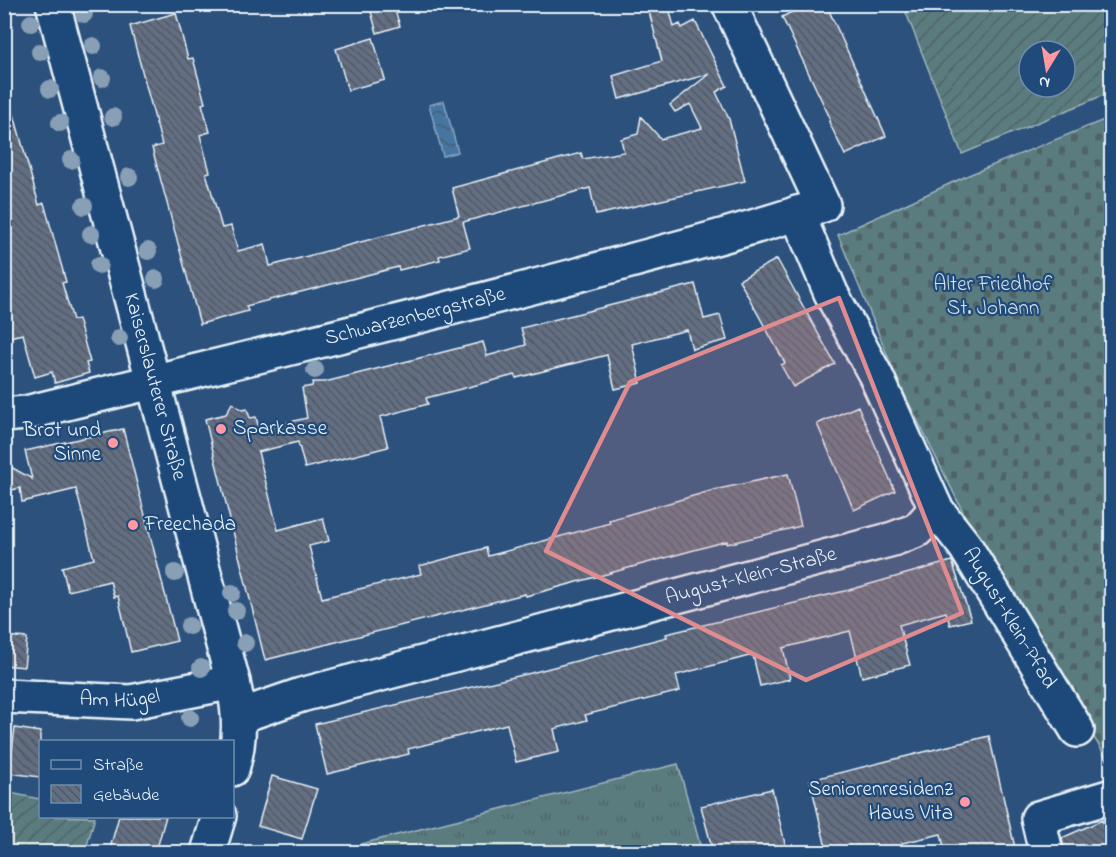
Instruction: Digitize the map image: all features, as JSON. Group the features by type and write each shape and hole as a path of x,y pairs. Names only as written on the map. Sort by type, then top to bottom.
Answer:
{"street":[{"name":"Kaiserslauterer Straße","path":"53,4 233,682 240,716 238,751 234,764"},
{"path":"729,4 810,209 831,293 876,376 936,509"},
{"name":"Schwarzenbergstraße","path":"4,415 26,413 155,382 524,290 810,209"},
{"name":"August-Klein-Straße","path":"240,716 300,695 893,539 917,530 936,509"},
{"name":"August-Klein-Pfad","path":"936,509 965,546 1077,730"},
{"name":"Am Hügel","path":"4,696 131,702 233,682"},
{"path":"1046,852 1038,818 1112,796"},
{"path":"208,852 218,818"}],"highlighted area":[{"path":"839,298 962,613 806,680 546,551 630,382"}],"green space":[{"path":"903,5 1111,5 1111,92 962,154"},
{"name":"Alter Friedhof St. Johann","path":"1111,117 1111,766 977,540 898,381 838,235 971,174"},
{"path":"678,764 702,852 364,852 361,844"},
{"path":"5,792 39,799 39,818 95,818 85,852 5,852"}],"water":[{"path":"444,101 458,152 443,156 429,105"}],"building":[{"path":"381,4 393,4 400,26 377,33 370,8"},
{"path":"647,4 668,4 674,27 680,24 682,28 695,21 727,86 716,92 729,119 745,181 596,215 590,188 463,222 470,248 439,256 440,260 399,270 398,267 246,306 248,311 200,324 152,148 162,145 130,26 176,13 188,59 193,58 205,103 202,104 210,132 200,135 210,172 206,173 222,228 231,226 238,251 265,244 270,266 459,216 452,188 581,153 583,159 624,152 621,139 638,134 641,117 661,139 702,128 690,104 675,112 670,105 709,74 619,99 613,76 662,61"},
{"path":"807,4 826,4 886,136 845,155 782,17"},
{"path":"373,38 385,80 348,90 336,49"},
{"path":"11,104 39,205 44,203 66,282 62,283 73,320 78,319 90,362 86,363 89,373 55,383 52,372 35,377 23,334 4,338 4,105"},
{"path":"777,259 835,364 793,387 781,365 785,363 739,280"},
{"path":"695,284 704,319 720,315 727,340 692,349 687,330 632,344 641,383 615,389 607,355 516,378 515,375 426,398 428,404 380,417 388,447 305,468 298,442 258,452 278,530 323,518 329,541 309,546 322,598 421,574 419,566 486,548 488,556 610,523 609,520 714,490 788,474 801,526 727,544 727,541 526,596 525,594 265,660 205,419 226,414 232,403 242,410 247,409 250,418 256,417 259,429 307,418 302,388 312,386 313,382 325,382 483,342 487,356 526,345 521,328"},
{"path":"858,406 895,491 854,510 817,424"},
{"path":"123,429 177,641 131,652 118,596 114,597 110,581 68,591 62,567 94,559 76,489 22,502 20,488 4,492 4,463 32,479 25,451"},
{"path":"952,561 971,620 950,625 946,612 899,625 910,665 862,677 850,631 783,648 790,679 760,686 753,655 676,675 680,691 585,715 587,720 554,729 559,752 516,762 507,724 408,749 409,754 327,774 315,724 531,673 667,637 666,634 849,590"},
{"path":"4,636 27,638 24,667 4,665"},
{"path":"15,728 40,732 39,777 9,773"},
{"name":"Seniorenresidenz Haus Vita","path":"989,736 1016,852 945,852 941,834 902,843 904,852 827,852 810,780"},
{"path":"272,776 317,789 302,839 258,826"},
{"name":"Seniorenresidenz Haus Vita","path":"772,789 787,852 713,852 701,806"},
{"path":"118,818 165,818 156,852 109,852"},
{"path":"1102,820 1112,843 1112,852 1064,852 1062,838"}],"place":[{"name":"Sparkasse","path":"221,429"},
{"name":"Brot und Sinne","path":"113,443"},
{"name":"Freechada","path":"133,525"},
{"name":"Seniorenresidenz Haus Vita","path":"965,802"}]}
